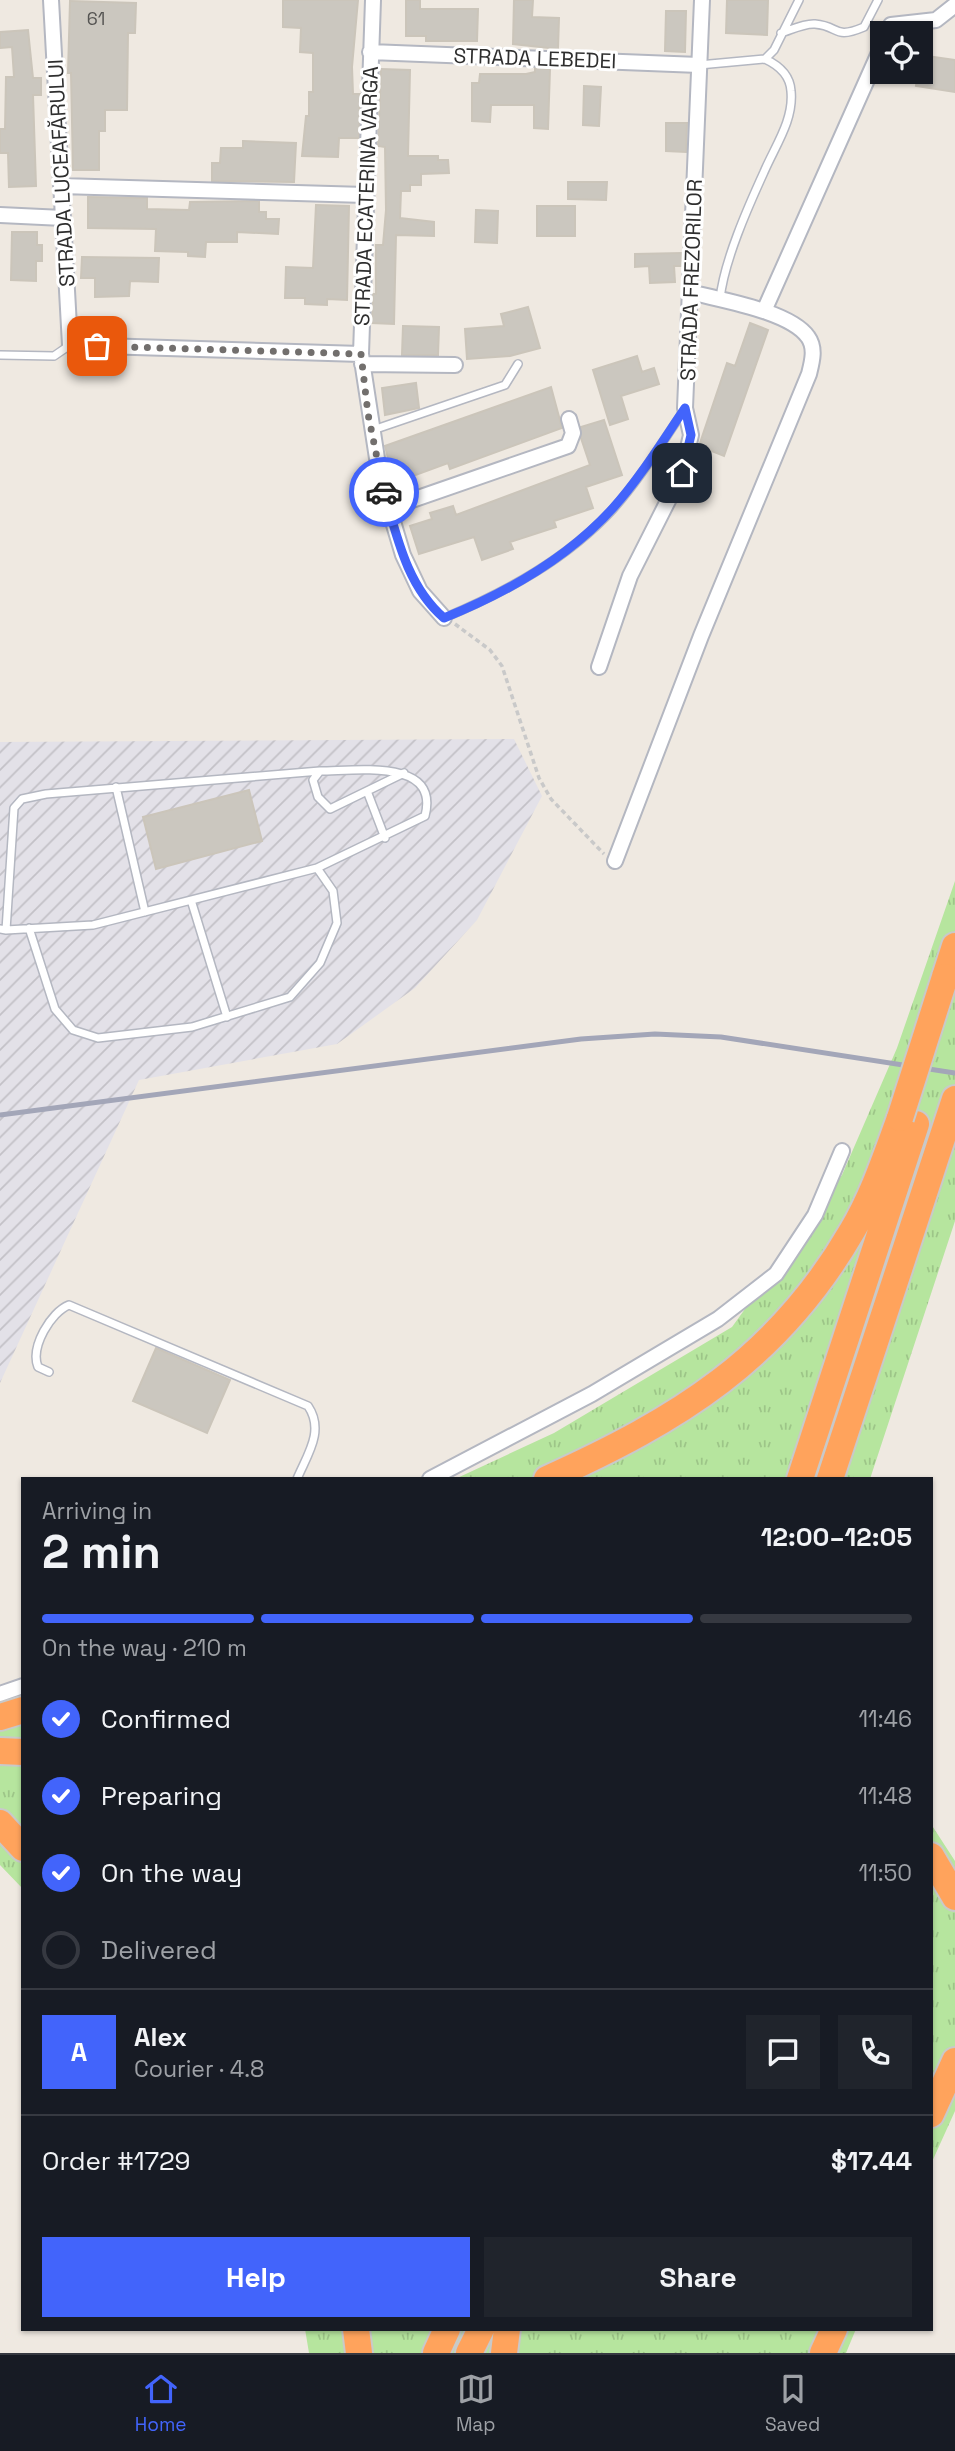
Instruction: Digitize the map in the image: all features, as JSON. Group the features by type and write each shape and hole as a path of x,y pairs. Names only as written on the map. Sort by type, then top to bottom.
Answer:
{"highway":[{"path":"801,1477 950,989 955,946"},
{"path":"847,1477 950,1139 955,1099"},
{"path":"551,1477 643,1434 680,1412 709,1392 759,1350 806,1298 853,1230 908,1120"},
{"path":"831,1477 950,1139"},
{"path":"0,1717 21,1711"},
{"path":"0,1752 21,1752"},
{"path":"0,1824 21,1846"},
{"path":"933,1859 955,1897"},
{"path":"933,2111 955,2062"},
{"path":"356,2331 359,2353"},
{"path":"436,2353 446,2331"},
{"path":"469,2353 480,2331"},
{"path":"504,2353 507,2331"},
{"path":"823,2353 833,2331"}],"street":[{"name":"STRADA LUCEAFĂRULUI","path":"51,0 70,345"},
{"name":"STRADA ECATERINA VARGA","path":"70,345 362,359 373,0"},
{"name":"STRADA FREZORILOR","path":"599,667 630,576 682,473 691,435 685,408 702,0"},
{"path":"927,21 936,20 955,5"},
{"name":"STRADA LEBEDEI","path":"370,52 699,65"},
{"path":"764,311 870,73"},
{"path":"61,186 365,195"},
{"path":"0,215 63,218"},
{"path":"615,861 701,636 809,374 814,355 810,338 800,328 764,311 691,292"},
{"path":"444,618 420,592 403,555 371,430 362,359 456,365"},
{"path":"389,508 568,446 573,433 569,419"},
{"path":"434,1477 592,1394 718,1319 776,1274 815,1214 842,1151"},
{"path":"0,1694 21,1687"}],"lane":[{"path":"765,59 774,50 780,33 799,0"},
{"path":"780,33 811,23 826,26 837,34 848,34 864,27 878,0"},
{"path":"699,65 765,59 776,64 788,79 792,91 787,124 744,218 731,262 723,277 720,300"},
{"path":"0,355 54,356 70,345"},
{"path":"371,430 505,384 518,364"},
{"path":"444,618 493,598 524,580 573,544 613,509 685,408"},
{"path":"320,771 313,780 318,797 330,809 404,772"},
{"path":"320,771 404,772 421,783 428,803 425,816 385,838 317,868 93,925 3,930 14,808 22,799 116,787 320,771"},
{"path":"116,787 145,912"},
{"path":"367,790 385,838"},
{"path":"29,928 55,1009 73,1030 98,1038 192,1027 290,997 320,963 337,923 333,891 317,868"},
{"path":"191,900 227,1017"},
{"path":"49,1372 38,1367 36,1351 56,1312 69,1305 308,1406 314,1415 317,1432 298,1477"}],"path":[{"path":"444,618 490,650 502,666 520,714 530,753 551,799 597,850 615,861"}],"shaded area":[{"path":"514,739 542,796 477,920 415,988 337,1044 139,1080 0,1383 0,742"}],"green space":[{"path":"955,881 955,1221 871,1477 459,1477 554,1433 732,1327 842,1175 897,1048"},
{"path":"21,1680 21,1887 0,1865 0,1714 10,1685"},
{"path":"933,1827 955,1861 955,2111 933,2160"},
{"path":"305,2331 855,2331 846,2353 309,2353"}],"building":[{"path":"283,0 358,0 352,67 353,94 360,94 359,138 339,138 338,157 302,156 306,116 309,116 309,92 313,92 313,53 300,52 301,28 283,27"},
{"path":"406,0 420,0 420,9 478,9 477,41 426,41 426,36 406,36"},
{"path":"514,0 533,0 532,17 559,18 558,49 513,44"},
{"path":"727,0 768,0 767,35 726,33"},
{"path":"70,1 136,3 135,33 128,33 127,110 105,110 105,131 99,131 99,170 73,170 71,73 68,73"},
{"path":"666,11 686,11 685,52 665,51"},
{"path":"28,30 33,78 41,78 41,95 33,95 36,186 9,187 8,153 0,153 0,129 5,129 6,77 14,77 12,47 0,48 0,32"},
{"path":"933,57 955,60 955,92 916,86 933,84"},
{"path":"535,68 550,69 548,129 534,128 534,105 491,105 490,122 472,121 472,83 479,83 480,74 526,74 535,72"},
{"path":"381,69 410,70 408,156 438,156 438,160 448,160 449,173 421,174 421,185 410,185 410,191 401,191 400,218 434,222 434,236 396,235 394,324 372,323 373,294 376,294 376,245 383,245 386,210 385,147 378,146"},
{"path":"584,86 601,87 599,126 583,125"},
{"path":"666,123 687,123 686,152 666,151"},
{"path":"243,141 296,143 294,182 212,181 212,163 220,163 221,148 243,148"},
{"path":"568,182 607,182 606,200 568,199"},
{"path":"88,197 147,198 147,209 189,210 190,202 259,201 259,212 266,212 266,219 279,219 278,234 237,232 237,242 206,242 205,257 188,256 188,252 155,251 156,229 88,228"},
{"path":"316,205 349,206 347,300 327,299 327,305 305,304 305,298 285,298 286,267 313,268"},
{"path":"537,206 575,206 575,236 537,236"},
{"path":"476,210 498,211 497,243 475,242"},
{"path":"12,232 37,232 37,245 42,245 42,261 36,261 36,281 11,280"},
{"path":"682,253 681,266 674,266 675,282 650,283 649,266 635,267 635,254"},
{"path":"82,257 159,258 158,282 130,281 129,296 95,297 95,278 81,278"},
{"path":"528,307 540,348 510,356 467,359 465,329 504,326 501,314"},
{"path":"750,323 768,330 724,456 699,446 727,363 735,366"},
{"path":"403,326 439,327 438,355 402,355"},
{"path":"637,356 642,372 654,368 659,384 621,396 628,419 610,425 593,370"},
{"path":"416,383 419,408 385,415 382,388"},
{"path":"551,387 562,428 450,469 448,463 394,483 385,446"},
{"path":"604,420 622,475 586,487 593,508 554,521 556,527 510,542 513,549 482,560 474,537 419,554 410,526 432,519 430,513 453,506 456,515 590,465 581,438 581,427"},
{"path":"249,790 262,841 156,869 143,817"},
{"path":"156,1348 230,1380 207,1433 133,1401"}],"railway":[{"path":"0,1115 581,1039 655,1034 721,1037 955,1073"}],"way so far":[{"path":"97,346 361,354 368,414 384,492"}],"route":[{"path":"384,492 403,555 420,592 444,618 493,598 534,574 573,544 613,509 685,408 691,435 682,473"}]}
